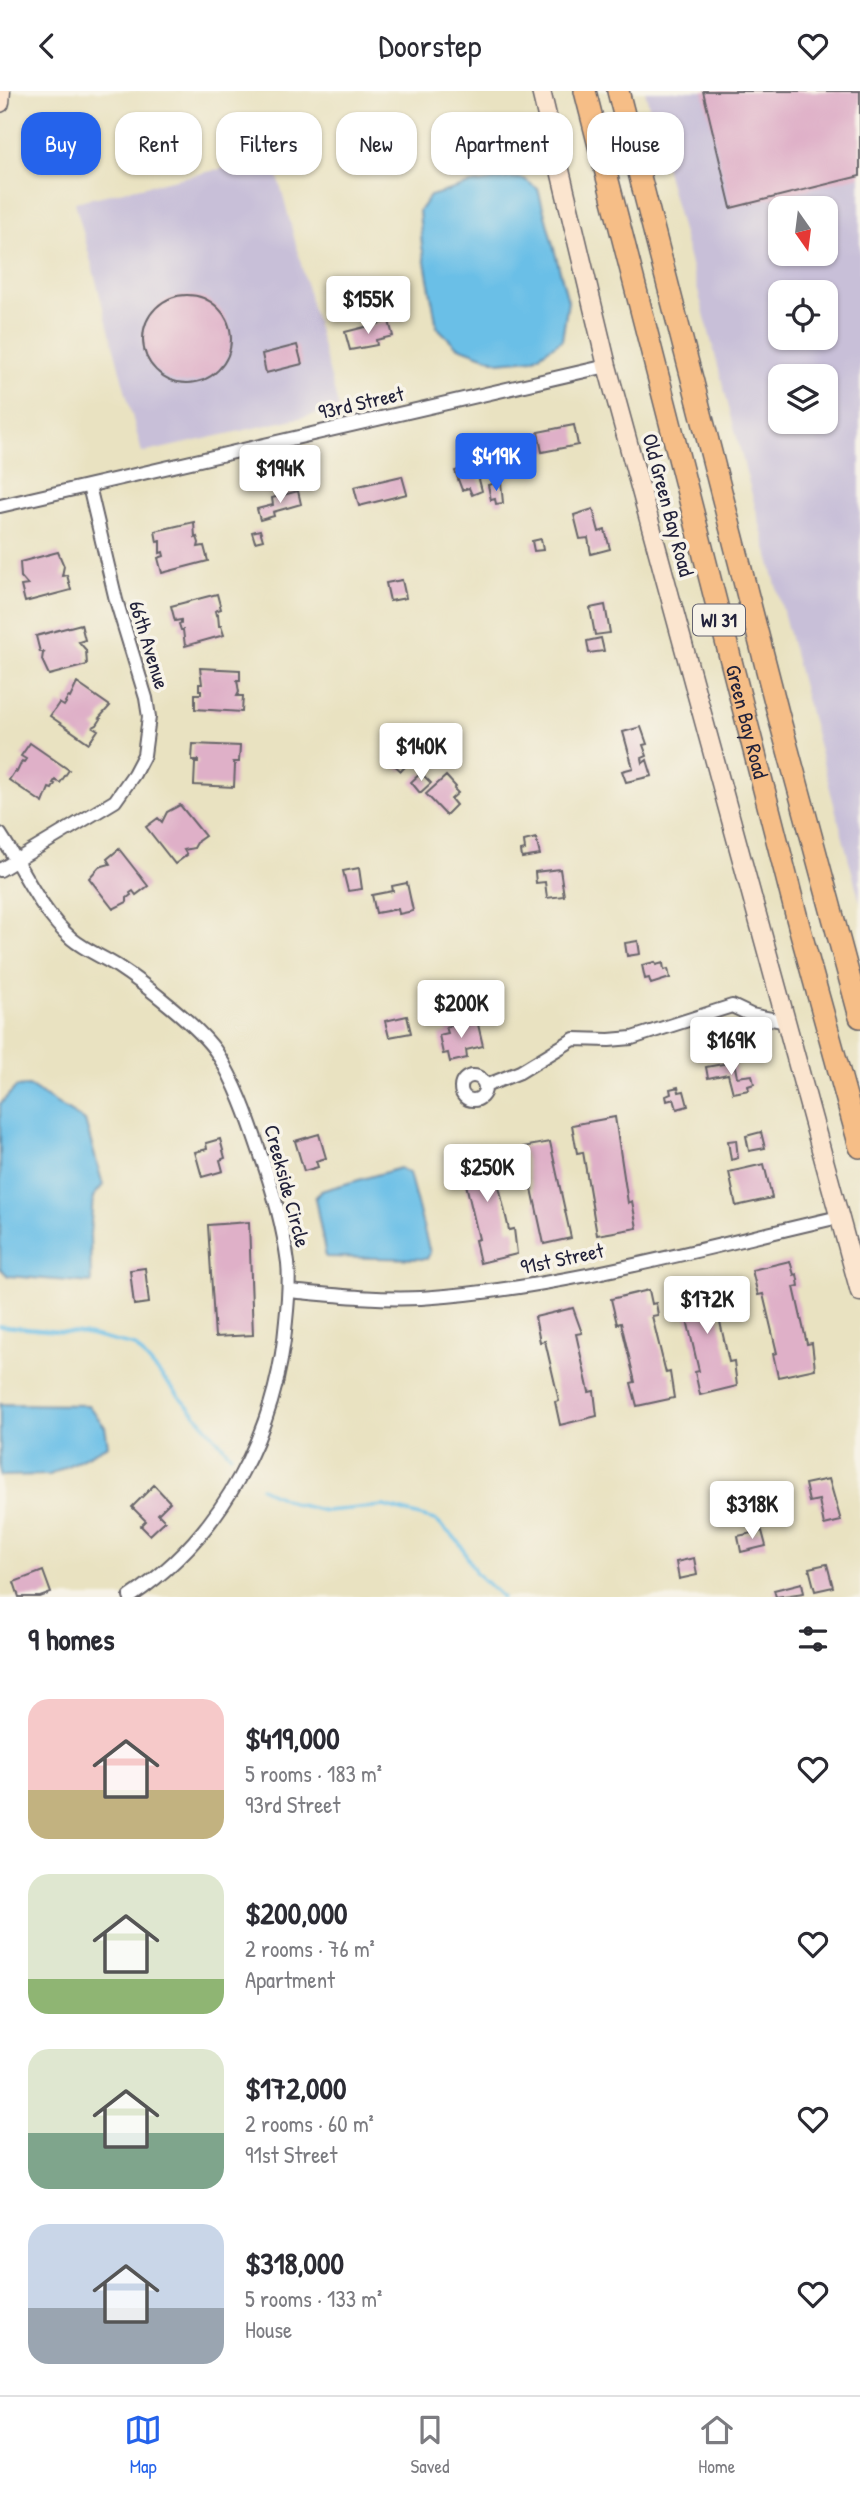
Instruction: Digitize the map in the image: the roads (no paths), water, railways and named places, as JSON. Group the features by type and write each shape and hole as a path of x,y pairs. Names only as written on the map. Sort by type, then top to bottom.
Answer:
{"main road":[{"name":"Green Bay Road","path":"584,91 795,913 860,1147"},
{"name":"Green Bay Road","path":"618,91 775,704 860,1017"}],"street":[{"path":"0,103 1,91"},
{"name":"Old Green Bay Road","path":"541,91 607,366 860,1292"},
{"name":"93rd Street","path":"0,506 607,366"},
{"name":"66th Avenue","path":"0,870 115,801 144,755 149,717 146,698 116,600 89,486"},
{"name":"Creekside Circle","path":"0,834 44,907 73,939 121,968 195,1028 216,1052 244,1105 271,1185 288,1265 289,1291 283,1353 269,1412 258,1441 233,1488 204,1533 149,1585 130,1597"},
{"path":"485,1086 520,1072 574,1039 632,1038 732,1006 751,1015 787,1022"},
{"name":"91st Street","path":"289,1291 360,1297 418,1298 518,1289 839,1217"}],"water":[{"path":"511,178 524,179 538,189 568,301 562,340 533,359 499,362 456,346 437,327 422,246 419,211 430,196 470,184"},
{"path":"29,1086 85,1121 103,1185 93,1197 90,1234 91,1283 8,1276 0,1268 0,1104 16,1087"},
{"path":"400,1168 409,1173 430,1253 427,1259 326,1257 315,1198 321,1191"},
{"path":"0,1404 88,1405 105,1427 108,1445 50,1475 0,1476"}],"waterway":[{"path":"0,1326 84,1334 135,1346 231,1455"},
{"path":"261,1488 295,1504 325,1511 384,1506 435,1520 459,1542 476,1573 502,1597"}]}
